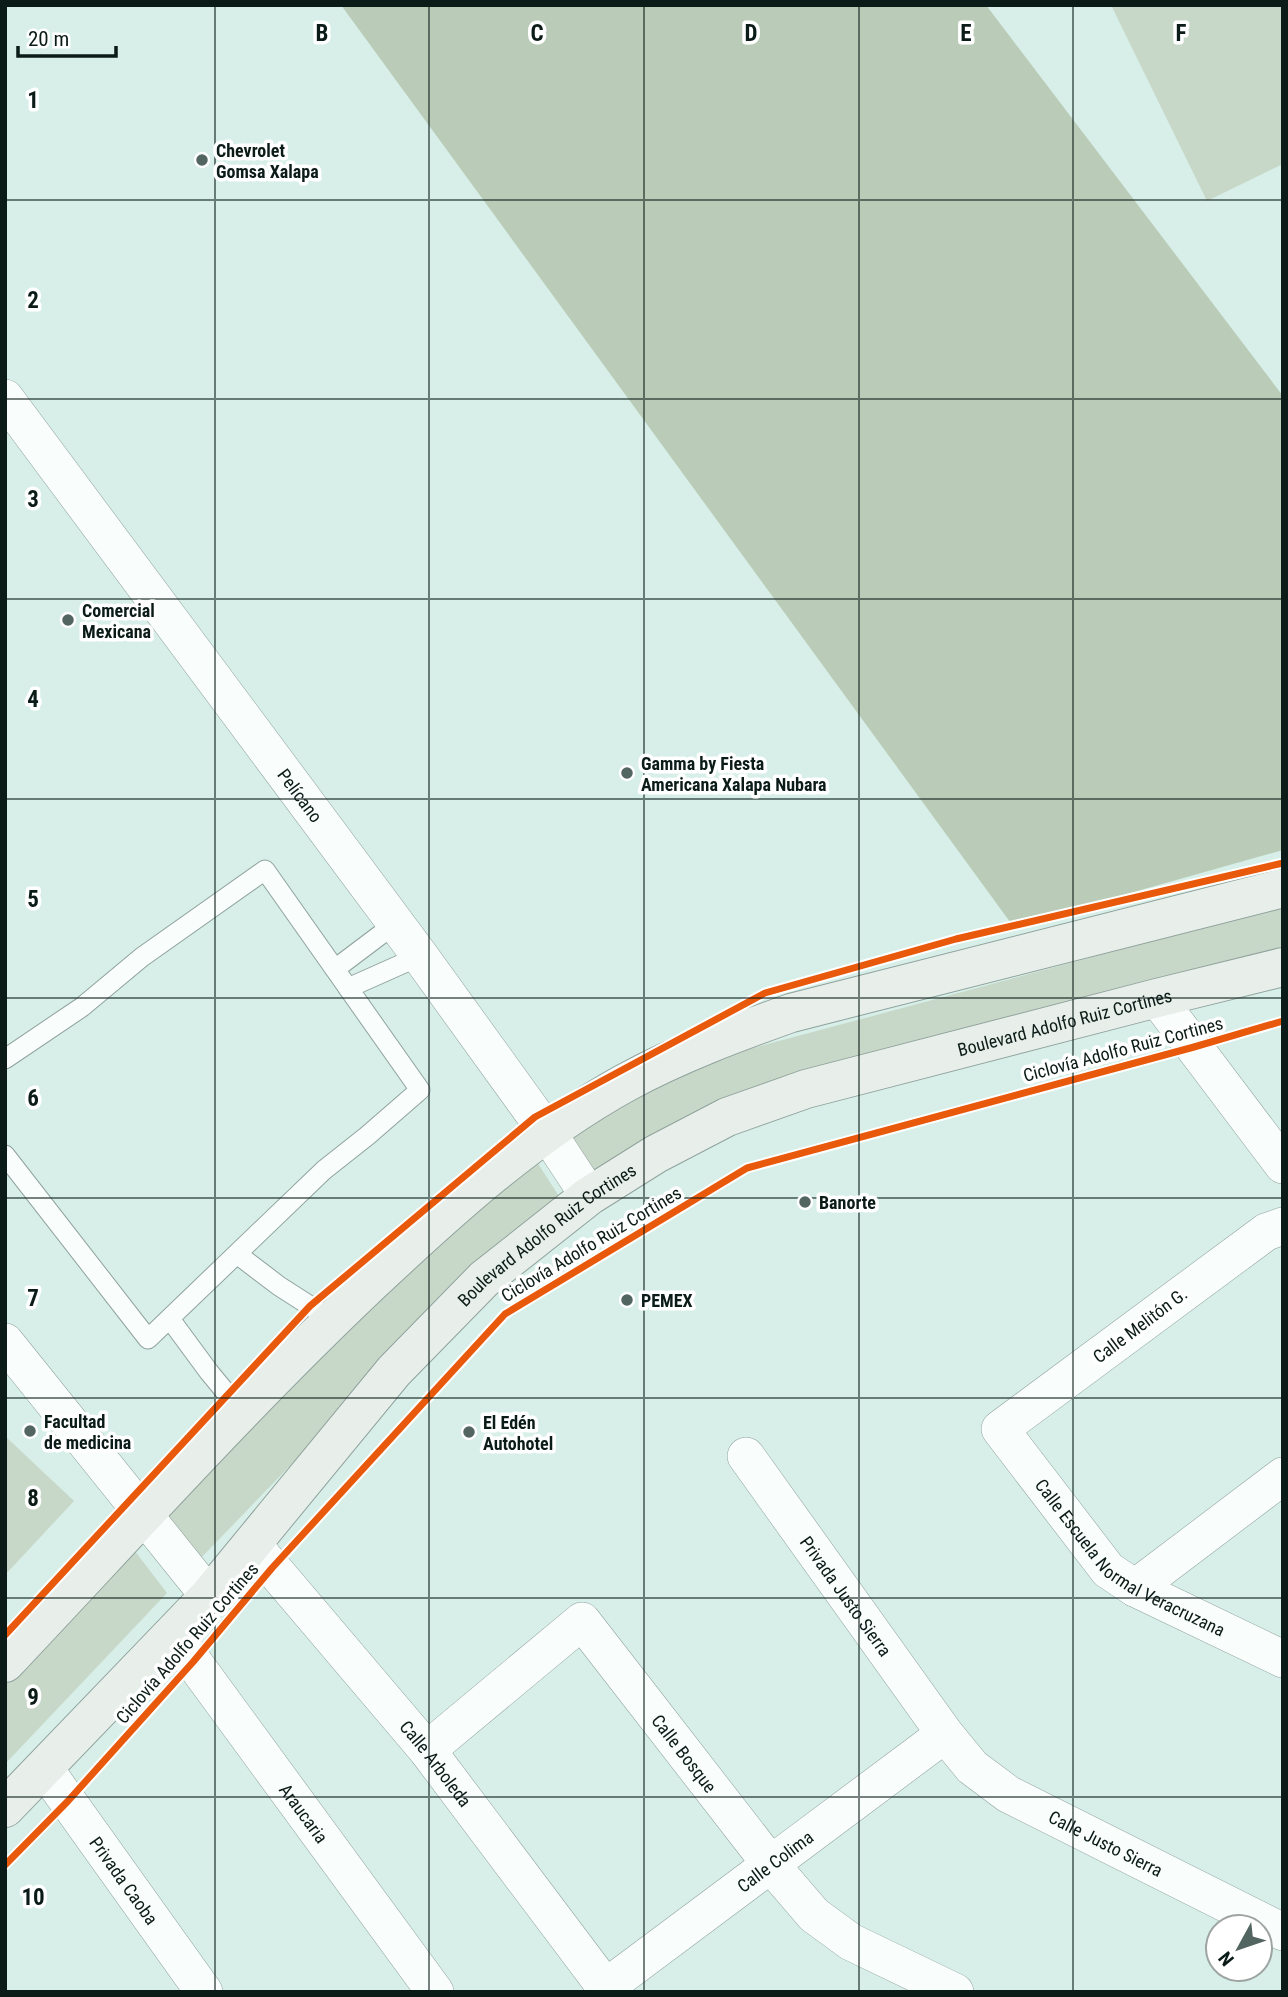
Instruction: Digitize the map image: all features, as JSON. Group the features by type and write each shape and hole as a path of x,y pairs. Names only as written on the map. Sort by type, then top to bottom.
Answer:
{"main road":[{"path":"5,1663 242,1412 332,1320 435,1223 547,1132 626,1083 714,1041 791,1013 1283,888"},
{"name":"Boulevard Adolfo Ruiz Cortines","path":"5,1808 209,1596 403,1362 484,1279 589,1196 656,1154 727,1116 806,1089 1283,967"}],"street":[{"name":"Pelícano","path":"5,398 396,923 547,1132 589,1196"},
{"path":"1157,998 1283,1165"},
{"name":"Calle Melitón G.","path":"1000,1429 1265,1232 1283,1226"},
{"path":"5,1342 209,1596"},
{"name":"Calle Escuela Normal Veracruzana","path":"1000,1429 1108,1570 1135,1588 1283,1659"},
{"name":"Privada Justo Sierra","path":"746,1456 945,1734"},
{"path":"1135,1588 1283,1476"},
{"name":"Calle Arboleda","path":"253,1545 427,1750 607,1990"},
{"name":"Calle Bosque","path":"427,1750 582,1621 772,1866 814,1915 851,1942 955,1992"},
{"name":"Araucaria","path":"173,1634 435,1992"},
{"name":"Calle Colima","path":"607,1990 945,1734"},
{"name":"Calle Justo Sierra","path":"945,1734 972,1767 1008,1794 1283,1932"},
{"name":"Privada Caoba","path":"44,1768 204,1992"}],"lane":[{"path":"5,1059 82,1007 142,957 265,870 420,1090 324,1170 148,1339 5,1155"},
{"path":"335,970 396,923"},
{"path":"348,988 420,956"},
{"path":"237,1254 279,1286 332,1320"},
{"path":"170,1319 242,1412"}],"green space":[{"path":"341,5 986,5 1283,396 1283,850 1013,926"},
{"path":"1111,5 1283,5 1283,164 1207,201"},
{"path":"1283,906 1283,950 594,1177 566,1127 727,1055"},
{"path":"537,1162 564,1204 461,1289 199,1560 161,1513 418,1248"},
{"path":"5,1436 74,1501 5,1575"},
{"path":"131,1546 167,1593 5,1764 5,1679"}],"cycle path":[{"path":"5,1635 310,1306 535,1117 765,993 956,939 1283,863"},
{"name":"Ciclovía Adolfo Ruiz Cortines","path":"5,1865 68,1801 193,1662 272,1568 505,1314 747,1168 1283,1021"}],"place":[{"name":"Chevrolet Gomsa Xalapa","path":"202,160"},
{"name":"Comercial Mexicana","path":"68,620"},
{"name":"Gamma by Fiesta Americana Xalapa Nubara","path":"627,773"},
{"name":"Banorte","path":"805,1202"},
{"name":"PEMEX","path":"627,1300"},
{"name":"Facultad de medicina","path":"30,1431"},
{"name":"El Edén Autohotel","path":"469,1432"}]}
